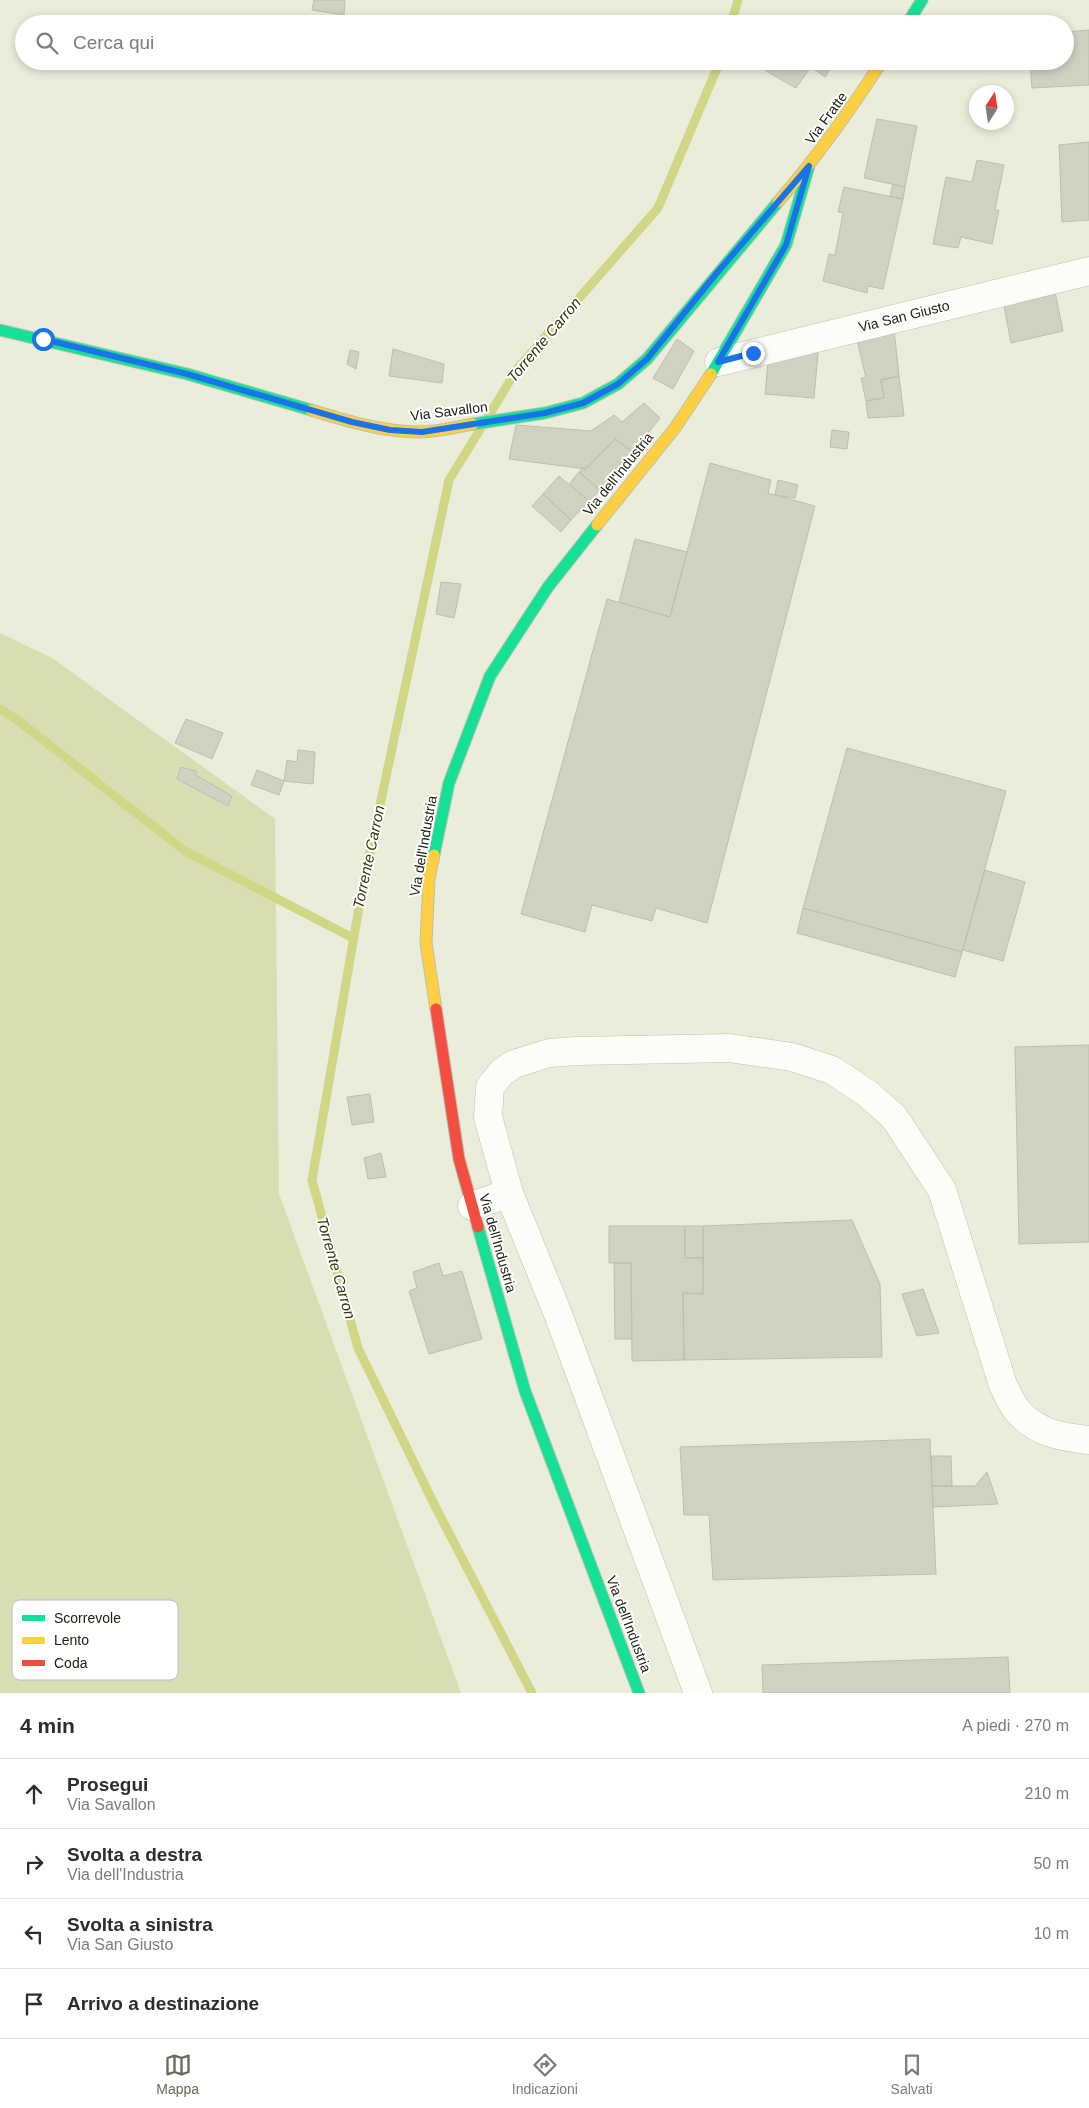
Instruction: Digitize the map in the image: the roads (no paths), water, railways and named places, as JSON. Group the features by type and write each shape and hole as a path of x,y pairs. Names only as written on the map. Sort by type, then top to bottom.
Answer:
{"street":[{"path":"912,15 922,0"},
{"name":"Via Fratte","path":"809,166 849,112 876,70"},
{"name":"Via dell'Industria","path":"639,1693 525,1391 457,1150 426,943 429,879 449,783 490,676 548,587 675,428 718,362 786,245 809,166"},
{"name":"Via Savallon","path":"0,330 187,374 352,422 390,430 422,432 545,413 583,403 618,384 647,359 716,274 809,166"},
{"name":"Via San Giusto","path":"718,362 1089,271"},
{"path":"698,1693 561,1323 508,1193 488,1117 490,1087 502,1072 514,1064 550,1053 729,1048 792,1057 832,1070 868,1094 894,1116 942,1190 1003,1385 1016,1409 1033,1425 1058,1436 1089,1440"},
{"path":"472,1206 508,1193"}],"waterway":[{"name":"Torrente Carron","path":"734,15 738,0"},
{"name":"Torrente Carron","path":"488,417 517,369 658,208 716,70"},
{"name":"Torrente Carron","path":"481,428 449,480 362,890 312,1180 358,1348 436,1508 532,1693"},
{"path":"0,709 20,722 185,851 353,938"}]}
